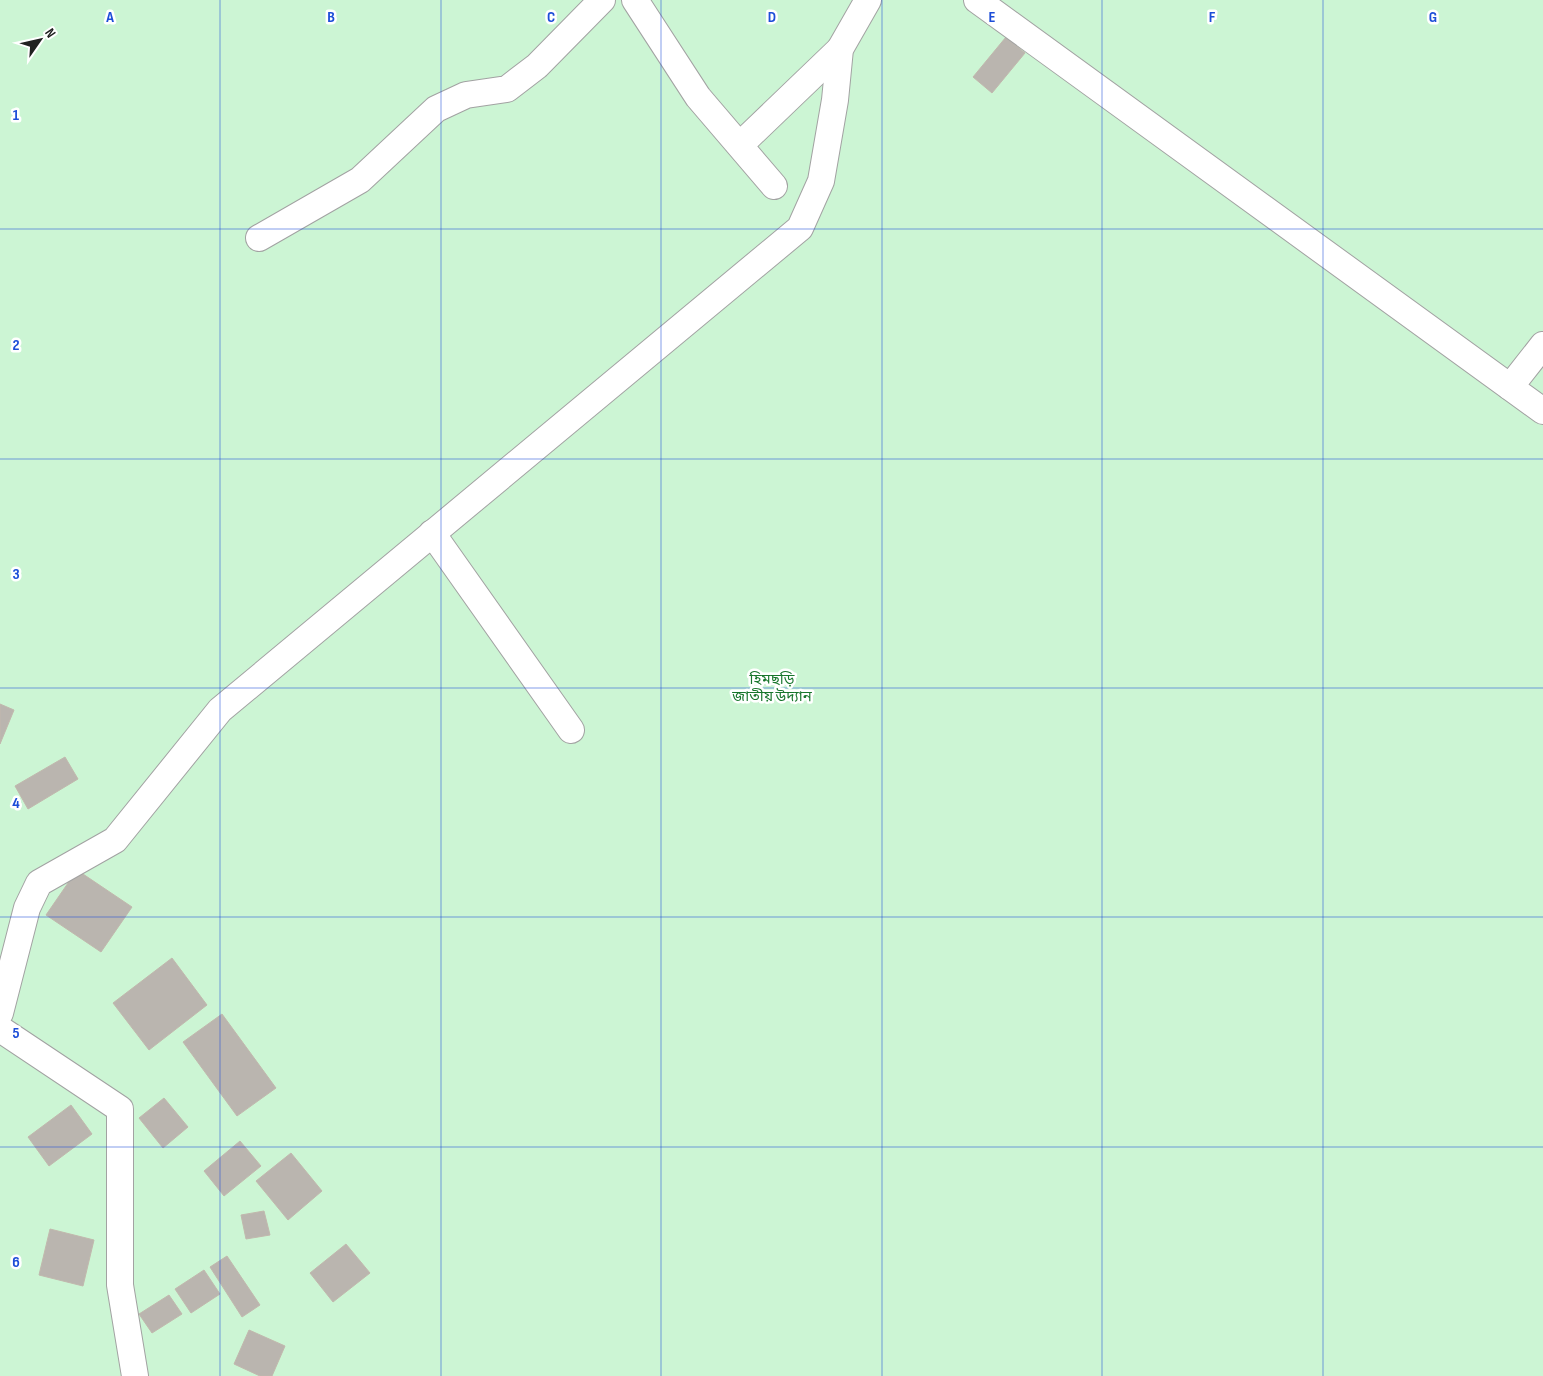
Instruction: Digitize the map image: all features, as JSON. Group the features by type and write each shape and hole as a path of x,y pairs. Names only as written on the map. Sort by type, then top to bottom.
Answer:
{"street":[{"path":"259,238 360,180 436,109 466,95 507,89 537,66 602,0"},
{"path":"635,0 698,97 774,186"},
{"path":"740,145 840,48 868,0"},
{"path":"978,0 1543,411"},
{"path":"0,1013 27,908 39,884 115,840 220,710 800,228 821,181 835,100 840,48"},
{"path":"1510,387 1543,345"},
{"path":"432,533 571,730"},
{"path":"0,1028 120,1109 120,1285 134,1376"}],"green space":[{"name":"হিমছড়ি জাতীয় উদ্যান","path":"0,0 1543,0 1543,1376 0,1376"}],"building":[{"path":"1006,37 1025,53 992,93 973,77"},
{"path":"0,704 14,710 0,744"},
{"path":"65,757 78,779 28,809 15,786"},
{"path":"77,870 132,907 101,952 46,915"},
{"path":"172,958 207,1005 149,1050 113,1003"},
{"path":"222,1014 276,1088 237,1116 183,1042"},
{"path":"164,1098 188,1127 163,1148 139,1118"},
{"path":"71,1105 92,1134 49,1166 28,1137"},
{"path":"240,1141 261,1166 224,1196 204,1171"},
{"path":"291,1153 322,1191 288,1220 256,1181"},
{"path":"264,1211 270,1235 246,1239 241,1215"},
{"path":"50,1229 94,1240 83,1286 39,1275"},
{"path":"346,1244 370,1273 333,1302 310,1273"},
{"path":"227,1256 260,1305 242,1317 210,1267"},
{"path":"204,1270 220,1294 191,1313 175,1289"},
{"path":"169,1295 182,1314 152,1333 139,1314"},
{"path":"249,1330 285,1346 272,1376 260,1376 234,1364"}]}
